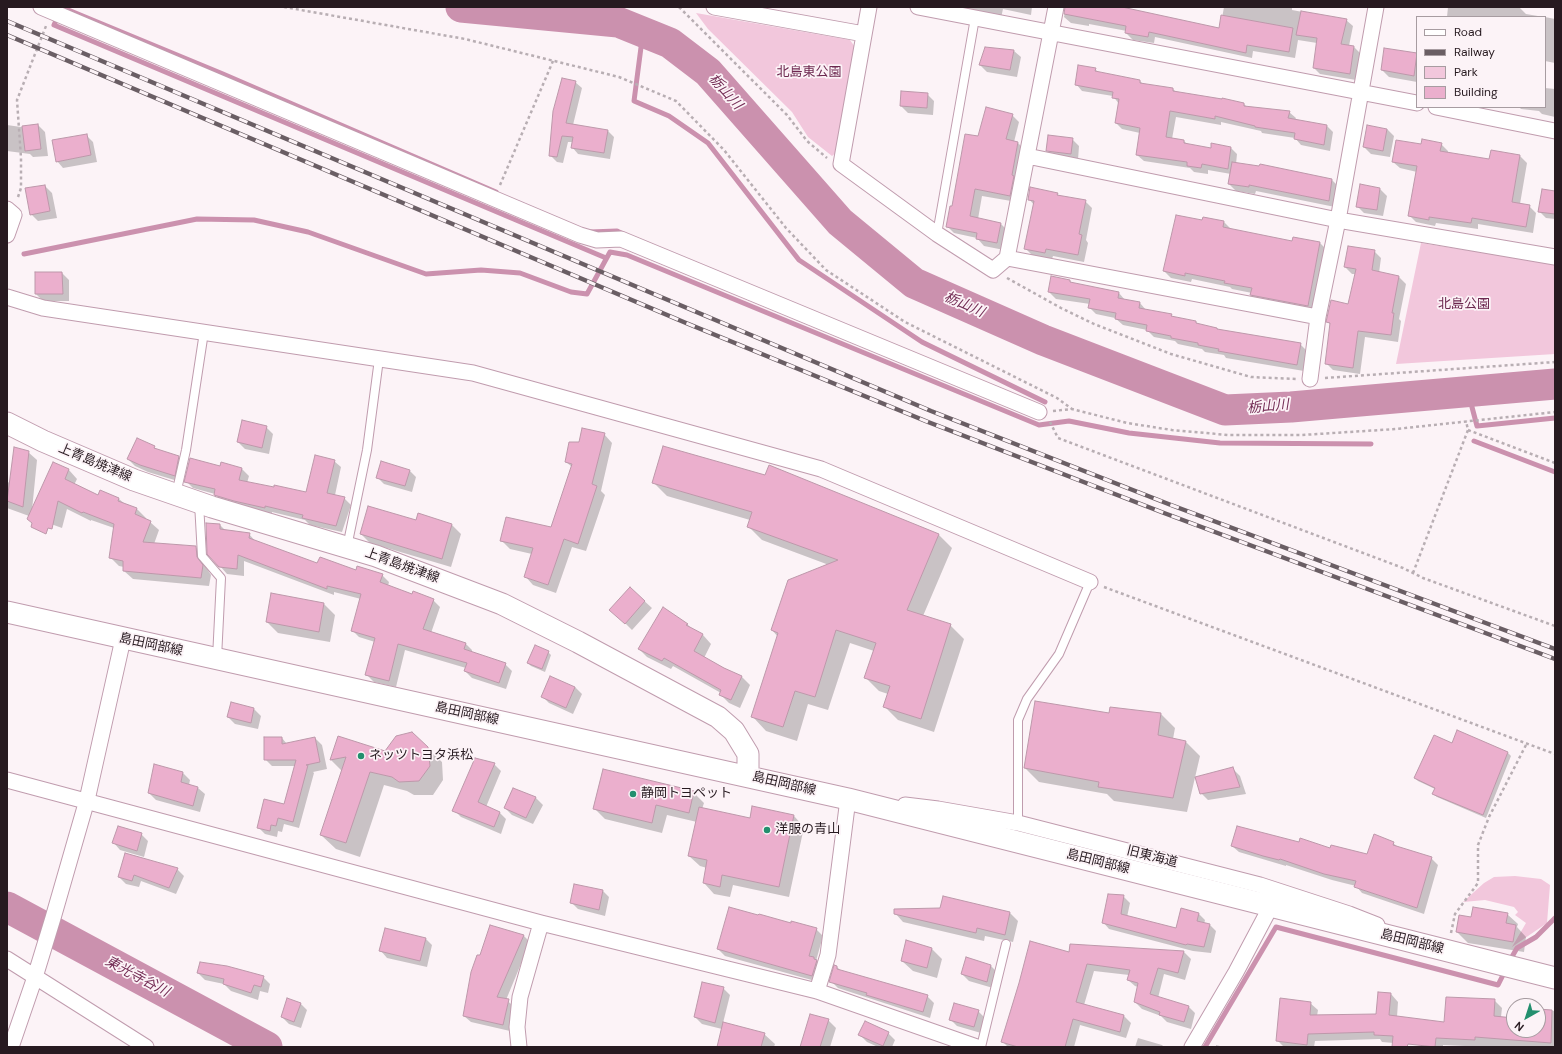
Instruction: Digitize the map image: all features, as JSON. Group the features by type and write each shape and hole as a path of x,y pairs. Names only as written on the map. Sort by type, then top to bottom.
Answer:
{"main road":[{"name":"上青島焼津線","path":"7,423 43,441 134,480 199,503 376,556 502,604 578,642 718,717 734,730 748,754 748,776"},
{"name":"島田岡部線","path":"7,612 848,799 1555,978"}],"street":[{"path":"714,7 864,34"},
{"path":"869,7 841,164 937,234 993,270 1007,258 1052,34 1056,7"},
{"path":"918,7 1416,103"},
{"path":"1310,379 1318,317 1338,220 1376,7"},
{"path":"47,10 580,235 597,240 621,239 1042,412"},
{"path":"1441,108 1555,131"},
{"path":"1027,156 1338,220 1555,257"},
{"path":"7,235 10,212"},
{"path":"1007,258 1318,317"},
{"path":"7,297 43,308 473,373 821,469 1090,582"},
{"path":"11,1047 35,977 87,800 123,638"},
{"path":"7,780 87,800 541,923 817,991 977,1047"},
{"path":"817,991 828,955 848,799"},
{"name":"旧東海道","path":"848,799 938,809 1018,823 1260,885 1349,914 1447,951"},
{"path":"1192,1047 1236,972 1271,906"},
{"path":"519,1047 517,1027 520,997 541,923"},
{"path":"7,959 146,1047"}],"lane":[{"path":"937,234 975,18"},
{"path":"175,494 186,450 204,332"},
{"path":"347,547 367,450 379,359"},
{"path":"199,503 202,556 221,578 217,659"},
{"path":"1018,823 1018,720 1027,699 1059,654 1090,582"},
{"path":"981,1047 1006,944"}],"path":[{"path":"284,7 465,39 553,60 618,77 676,101 724,150 786,228 826,270 905,322 1057,398 1072,409"},
{"path":"679,7 787,115 807,141 831,161 841,164"},
{"path":"10,212 21,188 21,158 17,100 42,35 47,10"},
{"path":"495,199 553,60"},
{"path":"993,270 1061,308 1094,324 1171,354 1251,377 1310,379 1555,362"},
{"path":"1555,412 1396,429 1302,435 1228,435 1172,430 1127,423 1072,409 1042,412 1058,438 1555,626"},
{"path":"1413,573 1468,430 1466,421"},
{"path":"1468,430 1555,463"},
{"path":"1090,582 1555,754"},
{"path":"1447,951 1455,914 1478,883 1478,845 1489,817 1527,743"}],"green space":[{"name":"北島東公園","path":"696,13 850,40 855,47 837,152 832,156 808,137 792,112 708,29"},
{"name":"北島公園","path":"1421,243 1555,264 1555,354 1396,364"},
{"path":"1515,876 1541,879 1550,885 1547,923 1512,947 1526,923 1515,915 1518,912 1514,907 1485,900 1463,902 1484,883 1494,877"}],"building":[{"path":"1065,7 1122,7 1219,28 1221,15 1293,28 1289,52 1247,45 1246,53 1149,32 1148,37 1125,33 1126,26 1064,14"},
{"path":"1301,11 1347,19 1341,44 1354,46 1350,74 1313,68 1317,38 1296,35"},
{"path":"985,47 1014,50 1010,70 979,65"},
{"path":"1384,48 1416,53 1414,76 1381,70"},
{"path":"1078,65 1096,68 1095,71 1140,80 1140,83 1173,88 1173,91 1222,98 1244,103 1244,106 1290,111 1288,118 1327,125 1324,145 1294,139 1295,133 1255,127 1215,116 1215,119 1170,111 1166,137 1184,140 1184,143 1211,148 1211,143 1231,147 1228,169 1202,164 1201,168 1187,166 1187,162 1136,155 1140,128 1115,123 1119,99 1112,98 1113,92 1075,85"},
{"path":"562,78 576,81 566,123 608,130 604,153 571,148 573,137 562,136 557,157 549,156 553,111"},
{"path":"901,91 928,93 927,108 900,106"},
{"path":"986,107 1013,114 1006,139 1018,142 1010,196 975,189 970,216 1001,223 997,243 976,239 977,233 946,227 950,206 952,206 965,134 978,136"},
{"path":"38,124 41,149 25,151 22,126"},
{"path":"1367,125 1387,129 1383,151 1363,147"},
{"path":"87,134 91,155 56,162 52,140"},
{"path":"1048,135 1073,138 1071,154 1046,151"},
{"path":"1422,139 1442,143 1440,151 1489,159 1491,150 1520,155 1512,202 1530,205 1526,227 1472,218 1471,223 1429,217 1429,220 1408,216 1417,166 1392,162 1396,140 1421,144"},
{"path":"1232,162 1259,166 1260,164 1332,179 1329,201 1249,185 1249,187 1228,184"},
{"path":"1360,184 1380,188 1377,210 1356,207"},
{"path":"45,185 50,211 30,215 25,188"},
{"path":"1030,187 1058,193 1057,195 1086,200 1079,234 1082,235 1078,255 1046,249 1045,253 1024,249 1034,201 1028,200"},
{"path":"1542,189 1555,191 1555,214 1538,212"},
{"path":"1176,215 1202,220 1203,217 1224,221 1223,227 1292,241 1293,237 1320,242 1308,306 1250,295 1252,288 1224,283 1225,281 1185,273 1185,276 1163,271"},
{"path":"1348,246 1375,250 1372,270 1399,276 1392,313 1394,313 1391,335 1358,331 1353,368 1325,364 1330,323 1326,322 1331,300 1348,304 1356,269 1344,267"},
{"path":"35,272 62,272 63,294 35,294"},
{"path":"1051,276 1070,280 1070,282 1119,292 1118,298 1140,302 1139,308 1172,314 1171,316 1196,321 1196,323 1217,329 1301,343 1297,365 1218,351 1219,349 1198,345 1198,343 1146,331 1147,325 1115,319 1116,313 1088,308 1090,299 1048,292"},
{"path":"242,420 267,426 262,448 237,442"},
{"path":"582,428 605,433 592,484 597,486 578,544 564,539 548,585 524,577 533,548 500,541 506,517 551,527 572,464 565,462 569,442 579,442"},
{"path":"137,438 155,446 154,448 179,456 175,476 140,465 127,459"},
{"path":"663,446 765,475 769,465 939,534 907,610 951,624 921,719 883,707 890,686 864,678 876,643 836,630 815,697 795,691 783,727 751,717 778,633 771,630 788,580 838,560 747,527 752,512 652,483"},
{"path":"14,447 29,451 23,507 7,501"},
{"path":"315,455 335,460 327,493 345,497 336,526 302,518 303,515 265,506 265,508 234,501 214,495 215,489 184,482 190,458 220,466 221,462 242,468 239,480 274,487 274,485 306,492"},
{"path":"381,461 410,470 405,486 376,478"},
{"path":"53,462 69,469 65,479 98,495 100,490 119,498 118,501 137,508 135,514 151,521 143,542 196,546 197,557 203,565 201,578 123,571 123,561 109,558 114,524 83,512 82,513 58,501 52,529 48,528 46,534 31,527 32,523 27,519"},
{"path":"368,506 416,520 418,513 452,524 442,559 360,534"},
{"path":"206,523 220,524 220,529 250,533 249,538 317,563 320,557 356,570 357,566 383,574 380,582 412,594 413,591 434,599 423,629 466,643 464,649 506,663 499,683 464,671 467,663 398,644 389,681 365,675 375,638 351,631 361,594 327,586 327,589 238,555 237,569 219,567 207,554"},
{"path":"630,587 645,601 625,624 609,610"},
{"path":"271,593 324,603 319,632 266,622"},
{"path":"663,607 688,624 686,625 703,634 694,651 724,668 742,676 731,700 719,695 721,690 664,658 662,661 638,649"},
{"path":"535,645 549,651 542,669 527,663"},
{"path":"550,676 575,687 566,708 541,697"},
{"path":"1035,701 1109,713 1110,707 1161,713 1158,735 1186,741 1173,798 1098,787 1099,782 1024,768"},
{"path":"231,702 254,708 251,723 227,717"},
{"path":"1457,730 1508,752 1483,815 1432,794 1435,788 1414,778 1434,735 1452,743"},
{"path":"412,732 428,747 430,766 419,781 399,782 392,777 370,772 346,843 320,835 346,757 330,760 338,736 385,751 396,736"},
{"path":"264,737 282,737 282,744 315,737 320,762 306,765 308,765 293,822 278,818 276,826 271,825 270,831 257,828 264,799 284,804 296,760 264,760"},
{"path":"475,758 495,763 478,802 500,812 494,827 452,811"},
{"path":"154,764 183,772 181,782 198,787 193,806 148,793"},
{"path":"1233,767 1240,787 1200,794 1195,777"},
{"path":"603,769 694,791 689,813 656,805 652,823 593,809"},
{"path":"513,788 536,797 526,818 504,808"},
{"path":"752,806 794,815 779,887 722,875 720,887 703,883 707,860 688,856 699,807 750,818"},
{"path":"118,826 142,833 137,851 112,843"},
{"path":"1237,826 1299,842 1300,838 1330,848 1331,845 1367,854 1374,834 1394,842 1393,845 1432,857 1417,908 1354,887 1356,881 1324,874 1280,859 1263,856 1231,846"},
{"path":"125,853 178,868 169,888 134,875 132,881 118,877"},
{"path":"574,884 603,890 599,910 570,903"},
{"path":"1108,894 1124,895 1121,914 1176,928 1181,908 1199,913 1197,921 1210,924 1204,947 1186,945 1102,923"},
{"path":"943,896 1010,912 1005,935 977,928 976,933 894,914 894,909 940,908"},
{"path":"729,907 817,928 809,956 814,957 814,959 817,960 812,976 717,949"},
{"path":"1473,907 1508,913 1506,923 1516,925 1513,942 1456,932 1459,915 1471,917"},
{"path":"490,925 524,935 497,997 509,999 503,1025 463,1016 471,972 477,955 480,955"},
{"path":"385,928 426,938 420,961 379,951"},
{"path":"906,940 932,948 927,968 901,961"},
{"path":"1030,941 1069,952 1070,944 1184,951 1178,973 1158,968 1150,994 1189,1006 1184,1022 1159,1015 1160,1012 1134,1002 1138,983 1127,980 1130,970 1087,964 1076,1002 1124,1015 1120,1032 1073,1019 1065,1047 1018,1047 1001,1042"},
{"path":"966,957 991,965 987,982 961,974"},
{"path":"200,962 227,966 264,976 261,987 254,985 251,993 223,984 224,979 197,973"},
{"path":"834,965 837,966 837,969 928,995 923,1012 829,982"},
{"path":"702,982 724,987 715,1023 694,1017"},
{"path":"1378,992 1391,993 1389,1015 1444,1022 1446,997 1495,999 1494,1016 1506,1017 1506,1038 1546,1038 1546,1010 1552,1010 1551,1043 1475,1037 1475,1040 1436,1038 1435,1047 1408,1044 1407,1047 1392,1047 1393,1036 1374,1035 1374,1032 1308,1034 1307,1045 1276,1041 1280,998 1311,1002 1310,1015 1376,1014"},
{"path":"287,998 301,1003 294,1022 281,1017"},
{"path":"954,1003 979,1010 974,1027 949,1020"},
{"path":"810,1014 829,1019 820,1047 800,1047"},
{"path":"865,1021 889,1032 883,1046 858,1035"},
{"path":"723,1022 765,1033 761,1047 717,1047"}],"waterway":[{"path":"61,7 223,74 496,192"},
{"name":"栃山川","path":"461,7 618,22 670,43 708,72 840,222 914,283 1043,340 1225,410 1291,407 1555,384"},
{"path":"58,16 54,25 606,258"},
{"path":"643,32 634,101 669,116 708,143 799,260 922,342 1045,402"},
{"path":"24,254 197,219 254,220 308,232 426,274 481,270 520,273 571,292 587,294 610,252 627,255 1039,425 1069,421 1129,433 1220,443 1371,444"},
{"path":"590,232 617,231 623,234"},
{"path":"1468,392 1477,426 1555,418"},
{"path":"1474,441 1555,472"},
{"name":"東光寺谷川","path":"7,907 267,1047"},
{"path":"1509,962 1517,948 1536,937 1555,918"},
{"path":"1205,1047 1276,927 1498,985 1506,969"}],"railway":[{"path":"7,21 931,411 1171,505 1555,649"},
{"path":"7,35 686,323 928,422 1164,513 1555,659"}],"place":[{"name":"ネッツトヨタ浜松","path":"361,756"},
{"name":"静岡トヨペット","path":"633,794"},
{"name":"洋服の青山","path":"767,830"}]}
